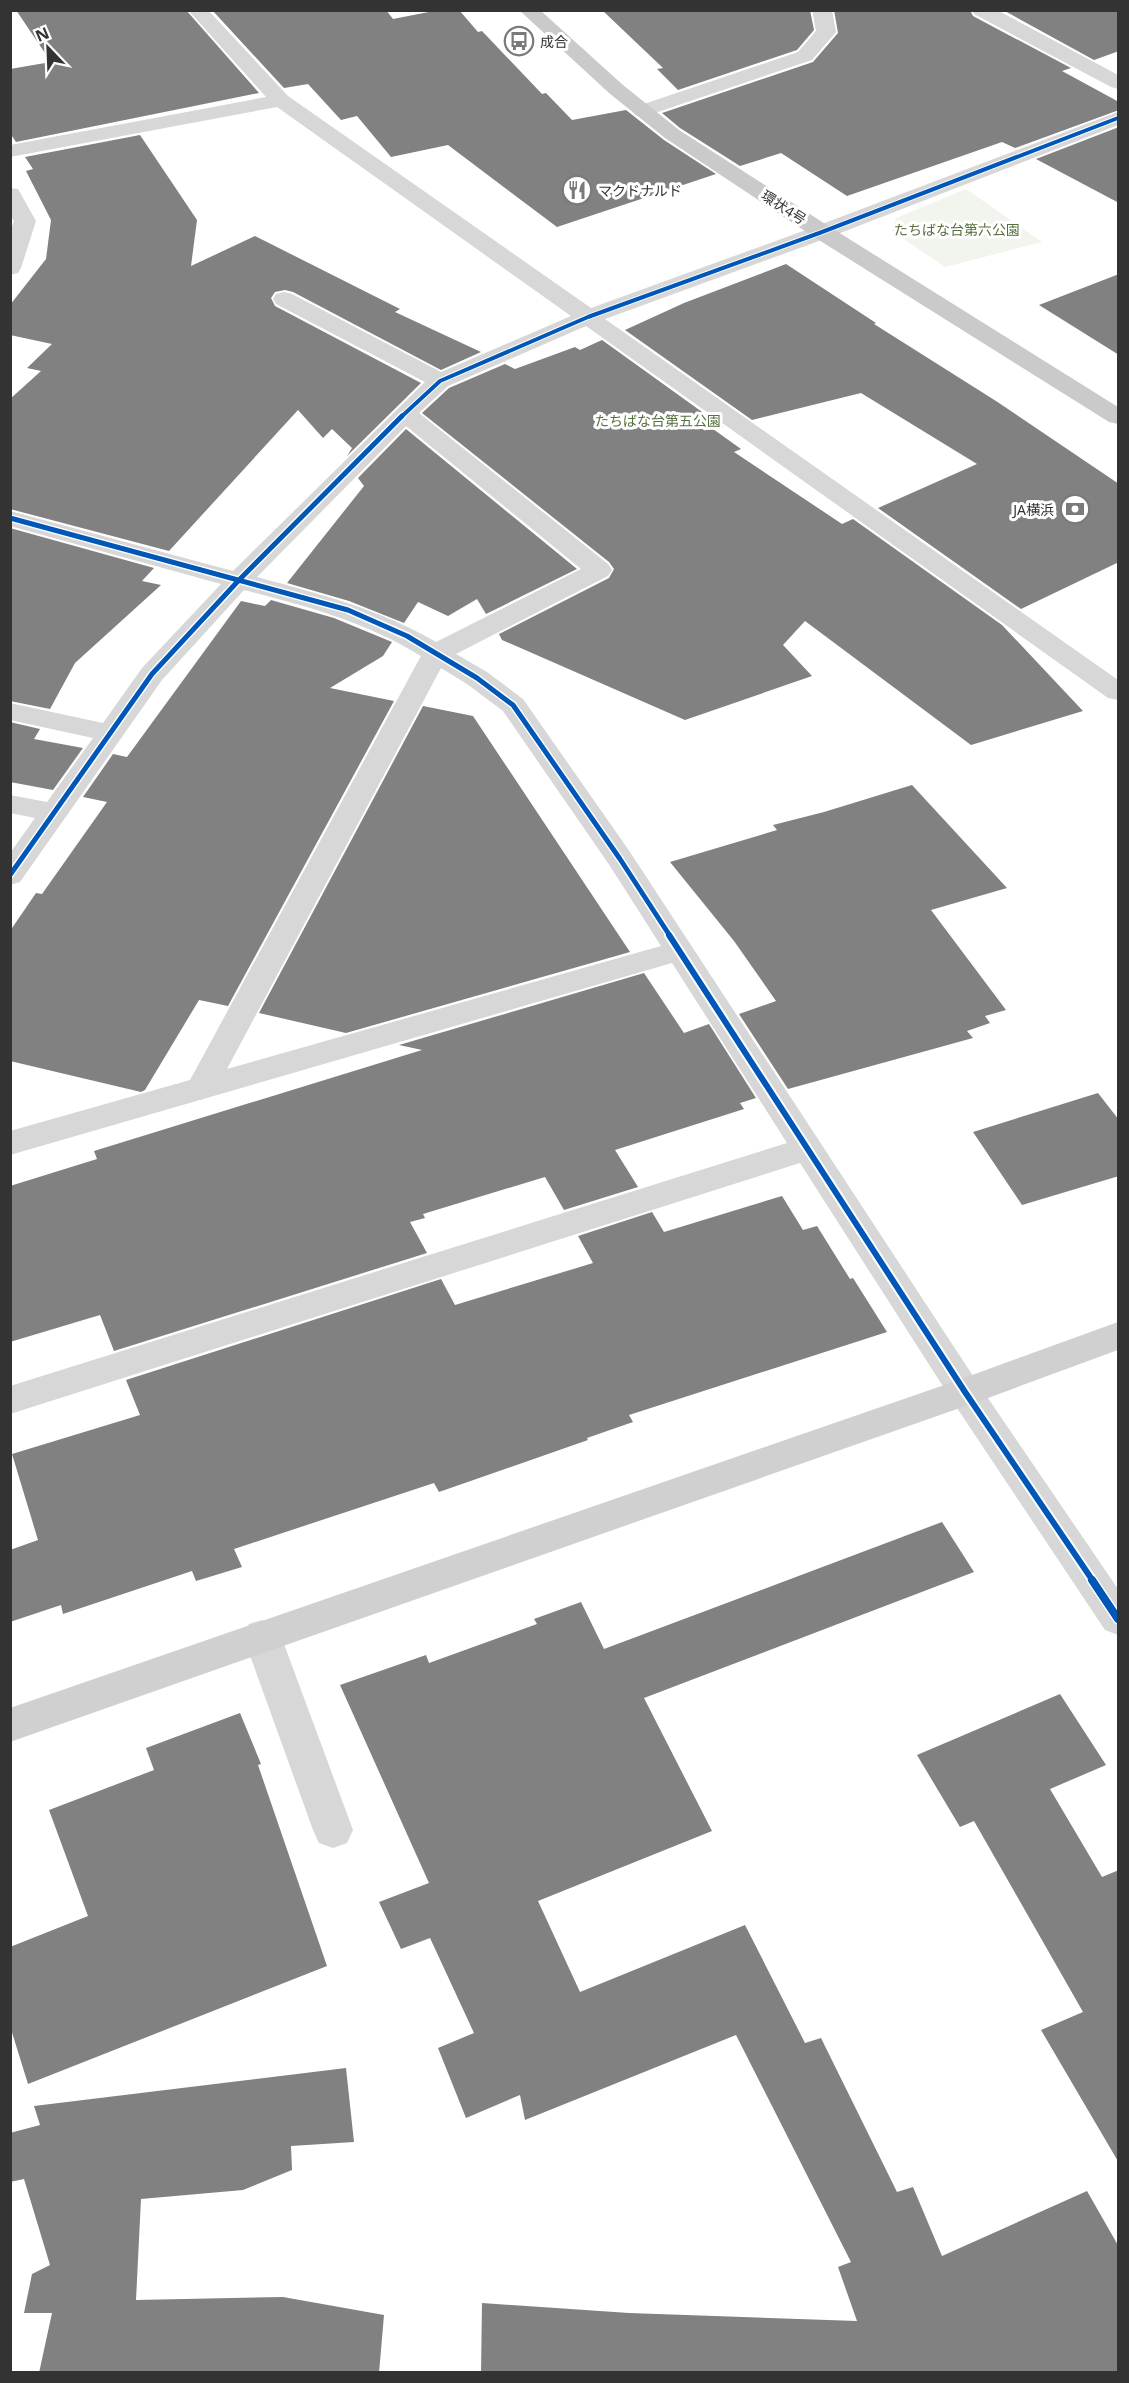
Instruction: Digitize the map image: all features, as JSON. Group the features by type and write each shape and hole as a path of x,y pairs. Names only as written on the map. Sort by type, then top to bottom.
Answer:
{"main road":[{"name":"環状4号","path":"528,10 642,111 712,162 1119,417"}],"street":[{"path":"197,10 281,100 1119,692"},
{"path":"642,111 805,56 826,32 822,10"},
{"path":"981,10 1119,83"},
{"path":"10,151 281,100"},
{"path":"10,874 152,674 238,580 440,381 588,317 822,232 1119,118"},
{"path":"10,194 25,221 10,268"},
{"path":"284,299 440,381"},
{"path":"202,1087 436,653 599,570 405,413"},
{"path":"10,518 348,610 407,636 477,678 513,705 620,859 965,1392 1119,1619"},
{"path":"10,711 110,733"},
{"path":"10,804 54,813"},
{"path":"10,1143 678,951"},
{"path":"10,1400 806,1149"},
{"path":"10,1725 965,1392 1119,1336"},
{"path":"262,1636 333,1830"}],"green space":[{"name":"たちばな台第六公園","path":"966,189 1042,242 945,267 892,231 896,218"}],"building":[{"path":"16,10 186,10 259,93 16,142 10,133 10,69 51,62"},
{"path":"212,10 386,10 393,19 439,10 459,10 478,32 482,31 542,94 546,93 572,120 626,110 664,140 716,174 557,227 448,145 391,157 357,116 341,120 308,84 284,88"},
{"path":"602,10 810,10 814,30 797,50 678,90 657,69 663,68"},
{"path":"834,10 970,10 973,16 1071,68 1062,71 1119,102 1119,110 1015,148 1002,142 847,196 781,153 740,166 680,128 662,113 813,62 838,33"},
{"path":"1003,10 1119,10 1119,51 1094,60"},
{"path":"1119,127 1119,203 1036,159"},
{"path":"140,135 197,220 191,266 255,236 400,309 395,312 481,352 441,370 293,292 285,290 275,292 271,298 275,306 421,383 347,456 352,448 332,429 323,438 298,410 169,551 10,509 10,399 41,371 27,368 52,344 10,335 10,305 46,259 51,220 26,171 33,169 25,157"},
{"path":"786,264 1119,484 1119,562 1021,609 878,508 977,464 861,393 752,420 625,330 684,303"},
{"path":"1119,274 1119,355 1039,305"},
{"path":"602,340 723,427 713,429 741,449 734,452 842,524 853,519 1002,625 1083,711 971,745 805,621 783,645 812,676 685,720 502,640 499,634 609,578 614,569 609,562 422,413 449,388 505,364 515,369 575,347 580,350"},
{"path":"406,429 577,569 486,614 477,599 448,616 418,602 404,623 349,601 287,583 364,486 358,478"},
{"path":"10,528 154,568 142,581 161,585 75,663 50,709 10,701"},
{"path":"271,600 334,618 392,642 383,656 330,688 394,701 228,1006 199,1000 145,1090 141,1092 10,1061 10,931 36,893 42,894 107,802 83,797 113,754 127,757 241,601 265,606"},
{"path":"423,706 473,716 630,952 346,1033 259,1013"},
{"path":"10,722 40,729 34,739 83,748 53,790 10,782"},
{"path":"912,785 1007,888 931,910 1006,1010 985,1016 990,1023 967,1031 973,1038 788,1089 739,1014 776,1001 734,941 670,862 777,830 773,825"},
{"path":"644,973 684,1033 709,1024 756,1098 740,1103 744,1109 615,1150 638,1187 564,1210 545,1177 423,1214 425,1218 410,1222 427,1253 114,1351 100,1315 10,1342 10,1186 97,1159 94,1151 422,1050 399,1045"},
{"path":"1098,1093 1119,1120 1119,1176 1022,1205 973,1132"},
{"path":"782,1196 803,1230 817,1226 887,1332 629,1415 633,1422 439,1492 434,1483 234,1549 242,1567 196,1581 192,1571 63,1614 61,1605 10,1622 10,1550 38,1540 12,1454 140,1415 126,1380 441,1279 455,1305 593,1263 578,1236 652,1212 664,1232"},
{"path":"942,1522 974,1572 644,1698 712,1831 538,1901 580,1992 745,1925 805,2043 821,2038 897,2192 913,2187 942,2256 1087,2191 1119,2247 1119,2373 481,2373 482,2303 629,2313 857,2321 838,2267 851,2262 736,2035 525,2120 520,2095 466,2118 438,2048 474,2033 430,1938 401,1949 379,1902 429,1883 340,1685 426,1655 429,1663 537,1624 534,1619 581,1602 604,1649"},
{"path":"1060,1694 1106,1765 1050,1789 1102,1877 1119,1870 1119,2163 1041,2030 1083,2012 974,1821 960,1827 917,1755"},
{"path":"240,1713 261,1764 258,1765 327,1966 28,2084 10,2026 10,1947 88,1916 49,1810 154,1770 146,1748"},
{"path":"346,2068 354,2142 291,2146 292,2170 243,2190 141,2199 136,2300 283,2297 384,2315 379,2373 39,2373 52,2313 24,2313 32,2274 50,2265 24,2179 10,2182 10,2133 40,2125 34,2106"}],"cycle path":[{"path":"10,875 152,674 239,580 405,413 440,381 588,317 822,232 1118,118"},
{"path":"10,518 348,610 407,636 477,678 513,705 620,859 965,1392 1118,1619"}],"place":[{"name":"成合","path":"519,41"},
{"name":"マクドナルド","path":"577,190"},
{"name":"JA横浜","path":"1075,509"}],"park label":[{"name":"たちばな台第五公園","path":"658,420"}]}
